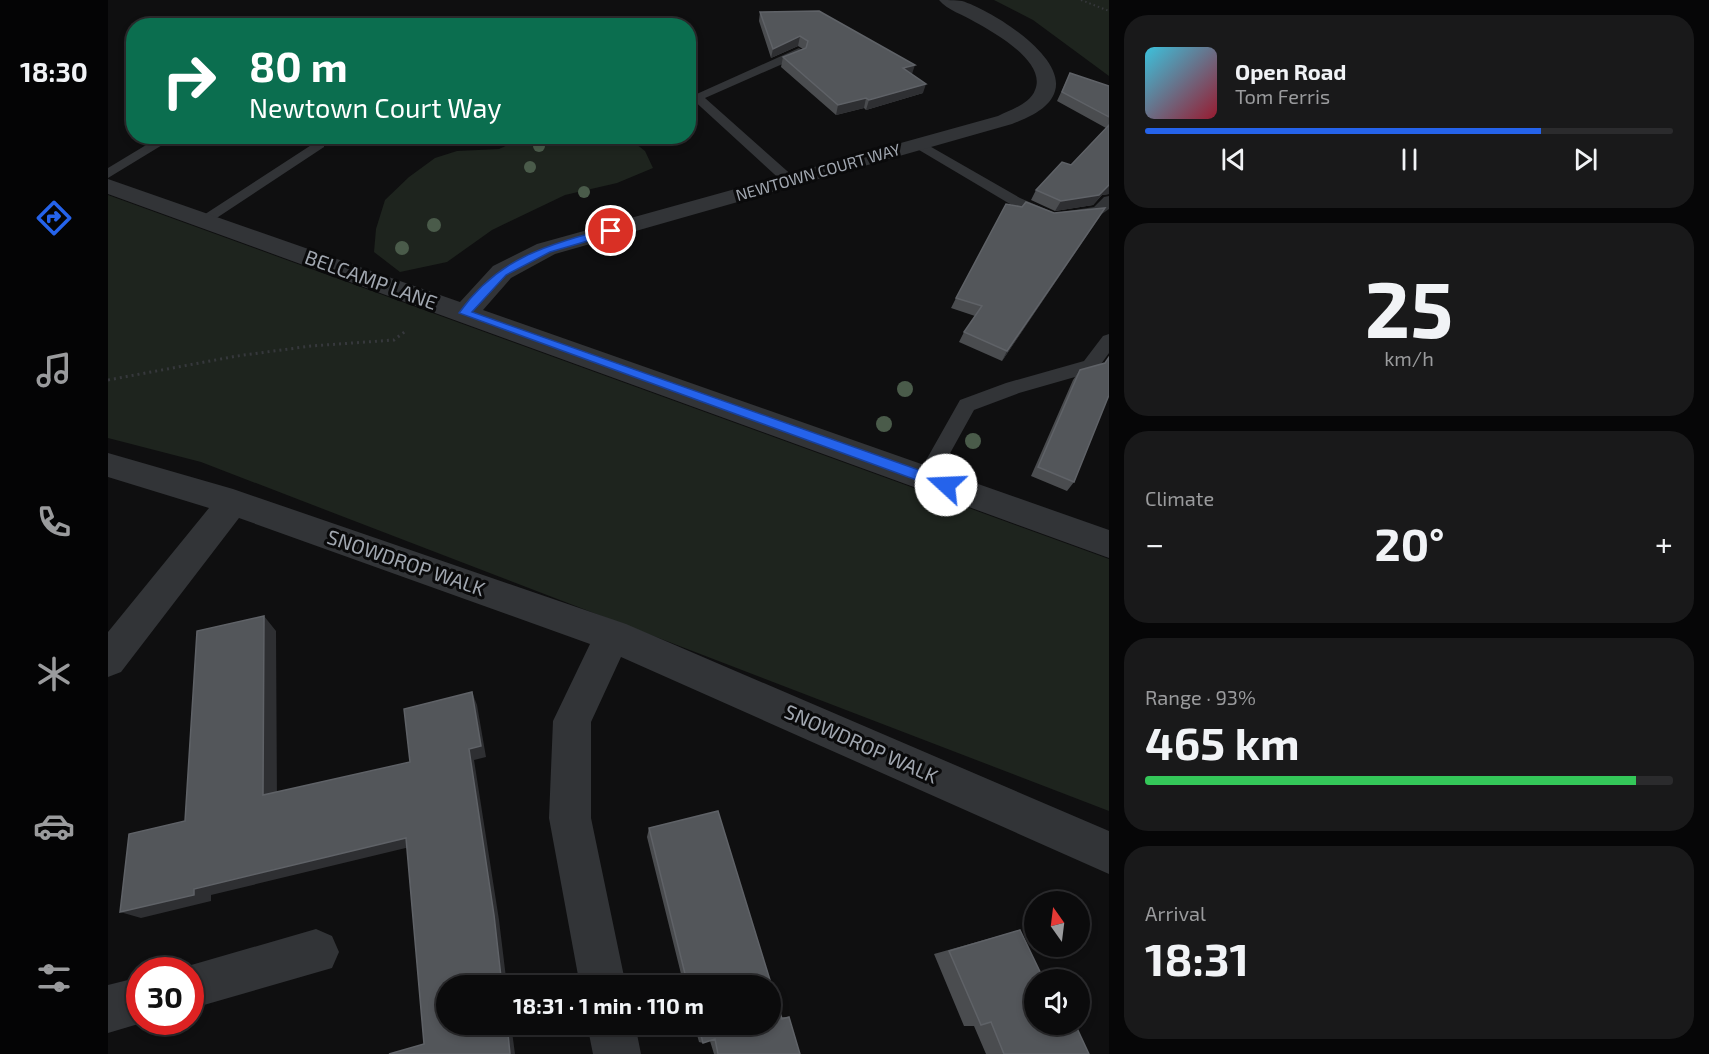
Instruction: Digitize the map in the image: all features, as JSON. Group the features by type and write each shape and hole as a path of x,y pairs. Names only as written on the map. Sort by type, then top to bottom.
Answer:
{"street":[{"name":"NEWTOWN COURT WAY","path":"465,313 502,272 546,249 1005,120 1030,108 1045,93 1047,76 1041,62 1026,46 948,0"},
{"name":"BELCAMP LANE","path":"108,186 1109,544"},
{"name":"SNOWDROP WALK","path":"108,465 233,502 613,636 1109,853"},
{"path":"108,660 233,502"},
{"path":"601,975 570,818 573,721 613,636"},
{"path":"204,982 316,952"},
{"path":"108,1009 126,1004"},
{"path":"613,1035 616,1054"}],"lane":[{"path":"790,181 696,97 799,52"},
{"path":"108,174 158,144"},
{"path":"204,220 319,144"},
{"path":"919,144 1015,201 1053,218 1099,210 1109,200"},
{"path":"926,478 968,405 1013,388 1090,366 1109,340"}],"path":[{"path":"1081,0 1109,11"},
{"path":"108,381 248,354 311,346 394,340 407,330 430,300"}],"shaded area":[{"path":"994,0 1109,0 1109,76 1033,20"},
{"path":"510,144 636,144 645,151 653,168 617,183 565,195 492,230 447,262 400,272 374,252 376,229 385,200 409,177 435,158 457,151 499,149"},
{"path":"108,195 1109,559 1109,811 201,462 108,438"}],"building":[{"path":"819,11 915,65 903,68 926,84 869,100 866,98 838,105 783,57 806,48 808,41 800,36 773,49 760,12"},
{"path":"1070,73 1109,86 1109,117 1062,92"},
{"path":"1109,125 1109,185 1099,195 1061,201 1036,190 1062,162 1071,165"},
{"path":"1026,202 1054,213 1105,208 1007,351 964,332 982,306 956,298 1006,204 1022,207"},
{"path":"1109,357 1109,395 1074,482 1038,467 1080,370 1105,363"},
{"path":"264,616 263,795 410,762 404,709 472,692 481,746 469,749 501,975 436,975 436,1035 508,1035 510,1054 389,1054 424,1044 406,838 194,889 194,895 120,912 129,834 185,821 197,631"},
{"path":"718,811 768,975 685,975 649,828"},
{"path":"1020,930 1024,938 1024,957 1033,957 1039,969 1024,969 1024,1035 1080,1035 1089,1054 1004,1054 991,1022 981,1025 949,951"},
{"path":"781,1016 782,1019 789,1017 800,1054 718,1054 715,1039 703,1043 701,1035 781,1035"}],"route":[{"path":"611,231 546,249 502,272 465,313 946,485"}]}
